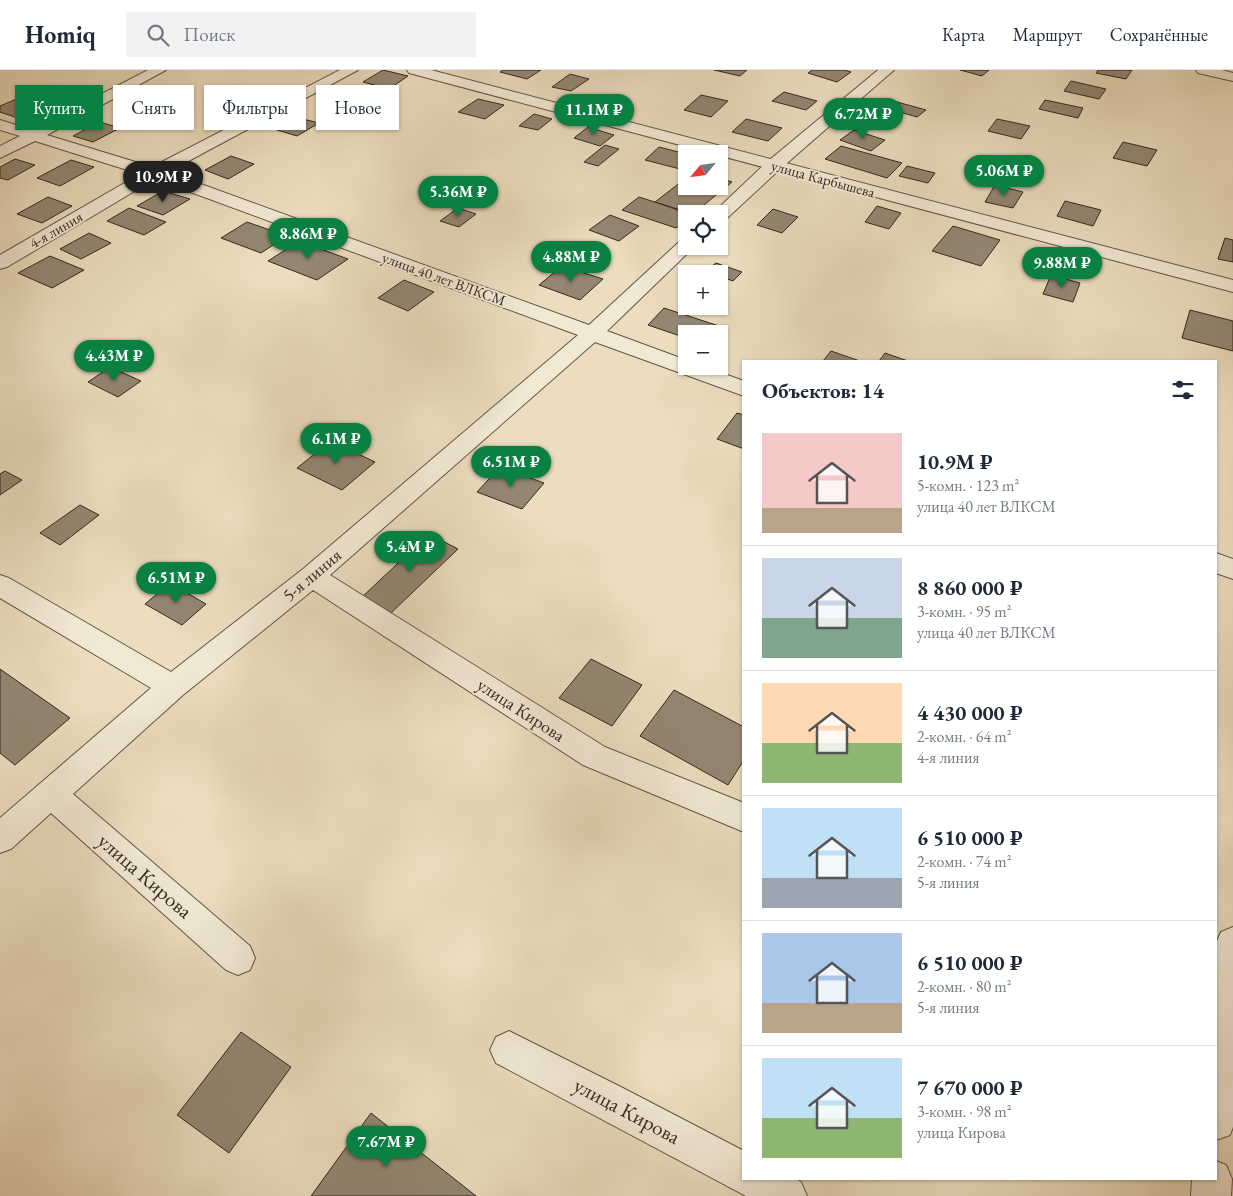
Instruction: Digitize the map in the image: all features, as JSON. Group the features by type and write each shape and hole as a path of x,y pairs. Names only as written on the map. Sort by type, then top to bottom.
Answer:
{"street":[{"path":"0,153 159,70"},
{"name":"4-я линия","path":"0,264 154,173 351,70"},
{"name":"улица Карбышева","path":"414,70 1233,286"},
{"path":"728,208 773,166 887,70"},
{"path":"1204,70 1233,77"},
{"name":"улица 40 лет ВЛКСМ","path":"0,125 154,173 742,389"},
{"name":"5-я линия","path":"0,838 172,688 312,576 592,334 678,253"},
{"path":"1217,563 1233,569"},
{"name":"улица Кирова","path":"312,576 594,756 742,817"},
{"path":"0,585 172,688"},
{"name":"улица Кирова","path":"52,794 238,958"},
{"path":"1217,1095 1220,1016 1233,944"},
{"name":"улица Кирова","path":"509,1050 606,1099 742,1172"},
{"path":"757,1180 787,1196"},
{"path":"1211,1196 1212,1180"}],"building":[{"path":"383,70 408,76 395,85 374,85 363,82"},
{"path":"503,70 541,70 527,79 500,72"},
{"path":"714,70 747,70 740,76"},
{"path":"812,70 844,70 851,72 837,82 808,73"},
{"path":"960,70 989,70 982,76"},
{"path":"1098,70 1132,70 1126,79 1096,73"},
{"path":"570,74 589,79 571,91 552,87"},
{"path":"1071,81 1106,89 1099,99 1064,91"},
{"path":"784,92 817,101 806,110 772,101"},
{"path":"701,95 728,101 711,117 684,110"},
{"path":"478,99 504,105 485,119 458,112"},
{"path":"15,100 15,117 0,112 0,106"},
{"path":"890,100 926,110 917,117 882,107"},
{"path":"1045,100 1083,108 1078,118 1039,109"},
{"path":"534,114 552,119 538,130 519,126"},
{"path":"746,119 782,128 768,141 732,132"},
{"path":"997,119 1030,126 1021,139 988,131"},
{"path":"306,120 316,122 316,125 297,136 277,130 306,130"},
{"path":"103,123 113,126 113,130 116,130 93,142 73,136 85,130 103,130"},
{"path":"588,127 614,135 600,146 574,138"},
{"path":"854,130 885,140 871,151 840,140"},
{"path":"1123,142 1157,150 1147,166 1113,158"},
{"path":"605,145 619,149 598,166 584,162"},
{"path":"841,146 902,163 887,178 825,159"},
{"path":"659,147 678,152 678,168 645,160"},
{"path":"231,156 254,164 228,179 205,170"},
{"path":"15,159 35,165 8,180 0,178 0,167"},
{"path":"71,160 94,167 60,186 37,178"},
{"path":"907,166 935,173 928,183 899,176"},
{"path":"678,184 678,195 716,195 704,205 678,205 678,209 655,202"},
{"path":"995,185 1023,192 1013,208 985,202"},
{"path":"163,191 190,199 163,215 137,206"},
{"path":"48,197 72,206 42,223 17,214"},
{"path":"639,197 678,210 678,226 676,228 622,210"},
{"path":"1065,201 1101,210 1093,226 1057,216"},
{"path":"877,206 901,213 889,229 865,222"},
{"path":"129,208 166,222 144,235 107,221"},
{"path":"458,208 476,214 459,227 440,221"},
{"path":"773,209 798,217 782,233 757,225"},
{"path":"610,215 639,226 619,241 589,230"},
{"path":"247,222 287,236 261,253 221,238"},
{"path":"953,226 1000,240 981,266 932,251"},
{"path":"89,233 111,243 81,259 60,249"},
{"path":"1225,238 1233,240 1233,262 1218,259"},
{"path":"299,241 348,259 317,280 268,261"},
{"path":"50,256 84,270 52,288 18,273"},
{"path":"562,266 603,279 580,300 539,285"},
{"path":"728,267 742,272 733,281 728,279"},
{"path":"1051,275 1080,283 1073,302 1043,294"},
{"path":"404,280 434,292 408,311 378,298"},
{"path":"664,308 678,313 678,315 685,315 716,325 678,325 678,335 648,325"},
{"path":"1190,310 1233,321 1233,351 1182,338"},
{"path":"831,351 857,360 824,360"},
{"path":"885,353 905,360 880,360"},
{"path":"110,367 141,381 118,397 88,382"},
{"path":"737,413 742,414 742,448 717,439"},
{"path":"331,441 375,462 342,490 297,468"},
{"path":"500,467 544,483 522,509 477,492"},
{"path":"5,471 22,480 0,495 0,474"},
{"path":"80,505 99,515 60,545 40,533"},
{"path":"429,534 458,549 391,613 362,597"},
{"path":"170,583 206,604 182,625 145,604"},
{"path":"591,659 642,685 612,726 559,698"},
{"path":"0,669 70,718 15,765 0,753"},
{"path":"674,690 742,726 742,763 728,785 640,736"},
{"path":"241,1032 291,1067 229,1153 177,1115"},
{"path":"371,1113 476,1196 311,1196"}]}
